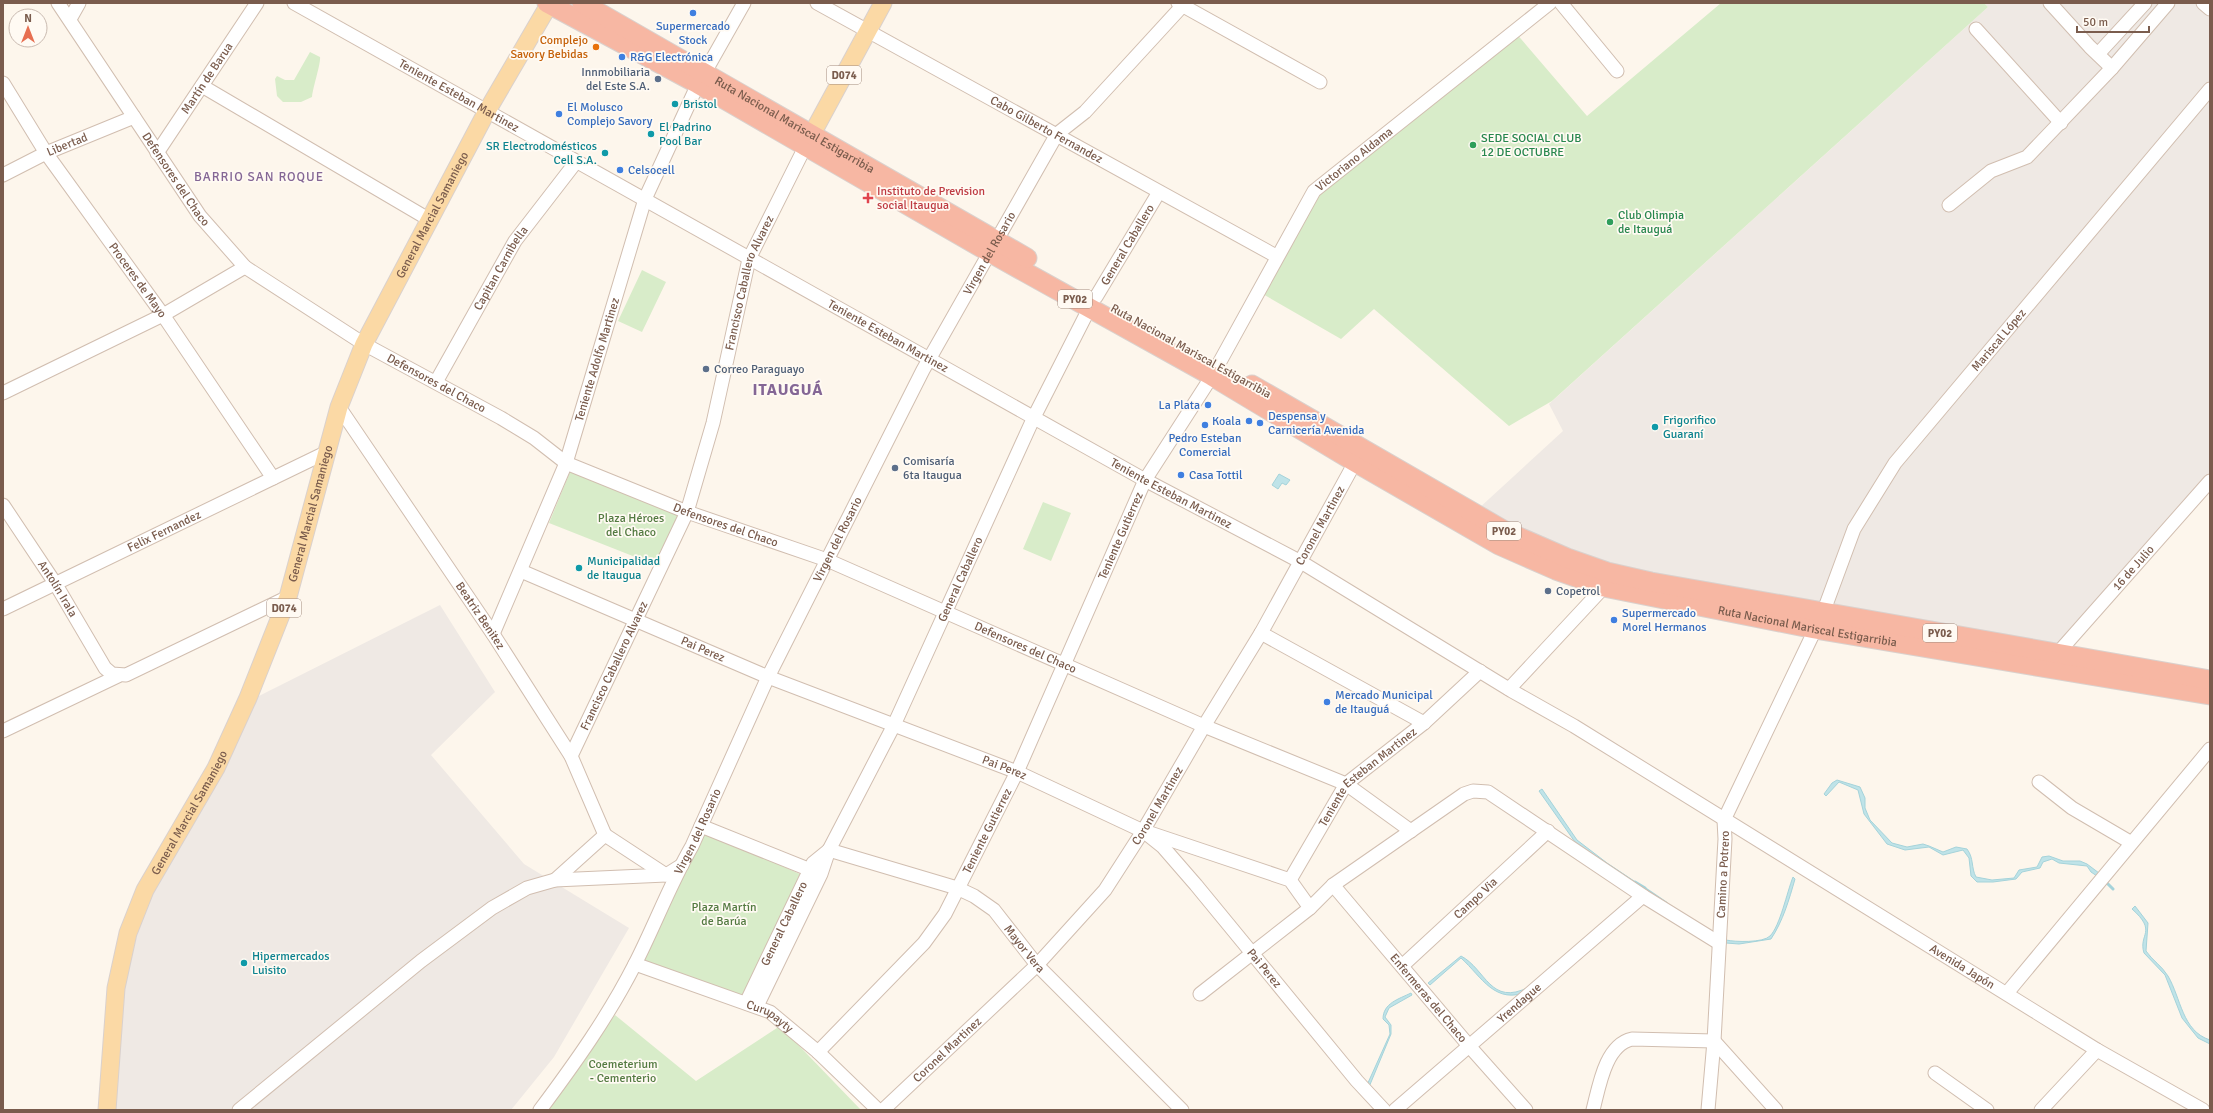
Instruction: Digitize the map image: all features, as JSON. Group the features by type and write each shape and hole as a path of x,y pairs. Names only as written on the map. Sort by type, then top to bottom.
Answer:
{"highway":[{"name":"Ruta Nacional Mariscal Estigarribia","path":"549,3 701,78"},
{"name":"Ruta Nacional Mariscal Estigarribia","path":"582,3 701,78 808,141 1215,371 1359,455 1499,544 1556,570 1604,588 1819,621 2057,654 2210,680"},
{"name":"Ruta Nacional Mariscal Estigarribia","path":"1359,455 1506,531 1567,558 1607,572 1819,621 2210,695"}],"main road":[{"name":"General Marcial Samaniego","path":"108,1110 116,988 128,932 145,890 219,761 248,698 288,597 338,407 364,344 487,111 549,3"},
{"name":"D074","path":"808,141 883,3"}],"street":[{"name":"Defensores del Chaco","path":"58,3 200,216 245,267 364,344 436,382 534,438 566,463 687,512 827,560 1204,726 1346,784 1411,831"},
{"path":"70,20 79,3"},
{"name":"Martín de Barua","path":"157,153 257,3"},
{"name":"Teniente Esteban Martinez","path":"294,3 576,162 645,199 749,259 930,358 1145,480 1300,562 1509,689 1574,726 1724,820"},
{"name":"Teniente Adolfo Martinez","path":"493,634 566,463 645,199 701,78 744,3"},
{"name":"Cabo Gilberto Fernandez","path":"817,3 869,30 1276,256"},
{"name":"Victoriano Aldama","path":"1215,371 1276,256 1314,191 1550,3"},
{"path":"1561,3 1616,72"},
{"path":"2050,3 2112,68"},
{"path":"2098,54 2145,3"},
{"path":"1948,205 1990,171 2027,157 2112,68 2168,3"},
{"path":"2203,3 2210,8"},
{"path":"1182,4 1320,82"},
{"name":"Virgen del Rosario","path":"540,1110 596,1034 635,964 692,846 768,677 827,560 930,358 992,246 1057,134 1085,112 1182,4"},
{"path":"1976,29 2061,123"},
{"name":"Proceres de Mayo","path":"3,83 46,153 163,315 273,478"},
{"path":"202,86 430,220"},
{"name":"Mariscal López","path":"1819,621 1854,529 1895,463 2210,89"},
{"name":"Libertad","path":"3,175 46,153 134,117"},
{"name":"Francisco Caballero Alvarez","path":"571,756 687,512 713,423 749,259 808,141"},
{"name":"Capitan Carnibella","path":"436,382 515,241 576,162"},
{"name":"General Caballero","path":"752,1004 817,868 829,850 894,725 1034,417 1093,302 1159,192"},
{"path":"3,393 163,315 245,267"},
{"name":"Teniente Gutierrez","path":"818,1052 924,943 946,914 957,888 1017,772 1145,480 1215,371"},
{"name":"Beatriz Benitez","path":"338,407 493,634 571,756 605,835"},
{"name":"Felix Fernandez","path":"3,609 325,453"},
{"name":"Coronel Martinez","path":"883,1110 1037,965 1105,890 1143,830 1261,633 1359,455"},
{"name":"16 de Julio","path":"2057,654 2210,481"},
{"name":"Antolín Irala","path":"3,504 55,584 105,668 115,675"},
{"name":"Pai Perez","path":"521,571 636,619 768,677 1017,772 1143,830 1163,847 1357,1081 1384,1110"},
{"path":"1509,689 1604,588"},
{"path":"3,731 115,675 126,675 288,597"},
{"name":"Camino a Potrero","path":"1708,1110 1714,1041 1725,840 1724,820 1819,621"},
{"path":"1261,633 1424,723"},
{"name":"Teniente Esteban Martinez","path":"1290,880 1346,784 1424,723 1480,671"},
{"path":"2007,993 2130,842 2210,749"},
{"path":"2039,782 2072,808 2130,842"},
{"path":"1200,994 1310,908 1333,885 1464,794 1482,791 1488,792 1643,896 1719,943"},
{"name":"Avenida Japón","path":"1724,820 2007,993 2097,1050 2203,1110"},
{"path":"702,822 817,868"},
{"path":"1143,830 1290,880 1310,908"},
{"name":"Campo Via","path":"1402,966 1548,831"},
{"path":"555,880 605,835 666,875"},
{"name":"Mayor Vera","path":"829,850 957,888 974,896 994,910 1037,965 1182,1110"},
{"path":"240,1110 421,961 492,908 526,888 555,880 666,875 682,864"},
{"name":"Enfermeras del Chaco","path":"1333,885 1470,1047 1526,1110"},
{"name":"Yrendague","path":"1395,1110 1470,1047 1643,896"},
{"name":"Curupayty","path":"635,964 752,1004 770,1012 818,1052 878,1110"},
{"path":"1593,1110 1612,1053 1624,1041 1632,1039 1714,1041 1776,1110"},
{"path":"2041,1110 2097,1050"},
{"path":"1935,1073 1987,1110"}],"shaded area":[{"path":"1984,3 2210,3 2210,473 2057,646 1590,563 1477,510 1563,431 1549,404 1988,7"},
{"path":"440,605 495,692 431,755 524,864 629,928 554,1057 511,1110 112,1110 125,982 144,908 253,699"}],"green space":[{"name":"Club Olimpia de Itauguá","path":"1721,3 1984,3 1988,7 1552,401 1509,426 1374,309 1341,339 1261,293 1318,189 1515,32 1587,116"},
{"path":"310,52 320,57 312,97 301,102 283,102 277,96 275,79 277,76 285,80 294,80"},
{"path":"642,270 666,282 642,332 618,321"},
{"name":"Plaza Héroes del Chaco","path":"570,472 678,514 658,566 549,523"},
{"path":"1043,502 1071,513 1051,561 1023,549"},
{"name":"Plaza Martín de Barúa","path":"703,830 804,876 745,996 637,963"},
{"name":"Coemeterium - Cementerio","path":"615,1015 696,1081 780,1026 861,1110 545,1110"}],"water":[{"path":"1279,474 1290,480 1286,485 1282,483 1278,489 1272,485"},
{"path":"1837,780 1860,787 1865,798 1865,808 1870,820 1892,843 1907,847 1923,844 1943,852 1956,847 1967,849 1971,856 1973,870 1976,877 1992,880 2014,878 2019,870 2037,867 2042,857 2049,856 2063,861 2080,861 2087,864 2099,873 2097,876 2091,872 2087,866 2059,863 2052,859 2043,862 2040,868 2022,872 2016,879 1993,882 1977,882 1971,876 1969,858 1963,850 1943,855 1929,847 1905,850 1887,844 1864,814 1858,790 1839,782 1826,796 1824,794 1832,783"},
{"path":"1542,789 1577,840 1607,863 1700,925 1699,927 1575,842 1539,791"},
{"path":"1793,877 1795,879 1785,910 1771,939 1739,944 1726,943 1726,940 1755,941 1770,936 1777,925"},
{"path":"1629,899 1631,902 1529,991 1517,995 1507,995 1498,992 1483,981 1461,958 1430,985 1428,983 1461,956 1470,962 1490,984 1497,989 1505,992 1516,992 1529,987"},
{"path":"2135,906 2148,923 2146,951 2168,976 2188,1022 2201,1036 2210,1040 2210,1044 2198,1038 2182,1018 2165,975 2144,953 2143,941 2146,928 2140,917 2132,909"},
{"path":"1411,993 1412,995 1389,1008 1385,1017 1391,1025 1391,1034 1369,1087 1367,1085 1390,1034 1389,1025 1383,1019 1386,1009 1392,1002"}],"waterway":[{"path":"1635,882 1645,888"},
{"path":"2107,883 2113,889"},
{"path":"1644,888 1666,903"}],"place":[{"name":"Supermercado Stock","path":"693,13"},
{"name":"Complejo Savory Bebidas","path":"596,47"},
{"name":"R&G Electrónica","path":"622,57"},
{"name":"Innmobiliaria del Este S.A.","path":"658,79"},
{"name":"Bristol","path":"675,104"},
{"name":"El Molusco Complejo Savory","path":"559,114"},
{"name":"El Padrino Pool Bar","path":"651,134"},
{"name":"SEDE SOCIAL CLUB 12 DE OCTUBRE","path":"1473,145"},
{"name":"SR Electrodomésticos Cell S.A.","path":"605,153"},
{"name":"Celsocell","path":"620,170"},
{"name":"Instituto de Prevision social Itaugua","path":"868,198"},
{"name":"Club Olimpia de Itauguá","path":"1610,222"},
{"name":"Correo Paraguayo","path":"706,369"},
{"name":"La Plata","path":"1208,405"},
{"name":"Koala","path":"1249,421"},
{"name":"Despensa y Carnicería Avenida","path":"1260,423"},
{"name":"Pedro Esteban Comercial","path":"1205,425"},
{"name":"Frigorifico Guaraní","path":"1655,427"},
{"name":"Comisaría 6ta Itaugua","path":"895,468"},
{"name":"Casa Tottil","path":"1181,475"},
{"name":"Municipalidad de Itaugua","path":"579,568"},
{"name":"Copetrol","path":"1548,591"},
{"name":"Supermercado Morel Hermanos","path":"1614,620"},
{"name":"Mercado Municipal de Itauguá","path":"1327,702"},
{"name":"Hipermercados Luisito","path":"244,963"}],"district":[{"name":"BARRIO SAN ROQUE","path":"259,176"},
{"name":"ITAUGUÁ","path":"788,389"}]}
